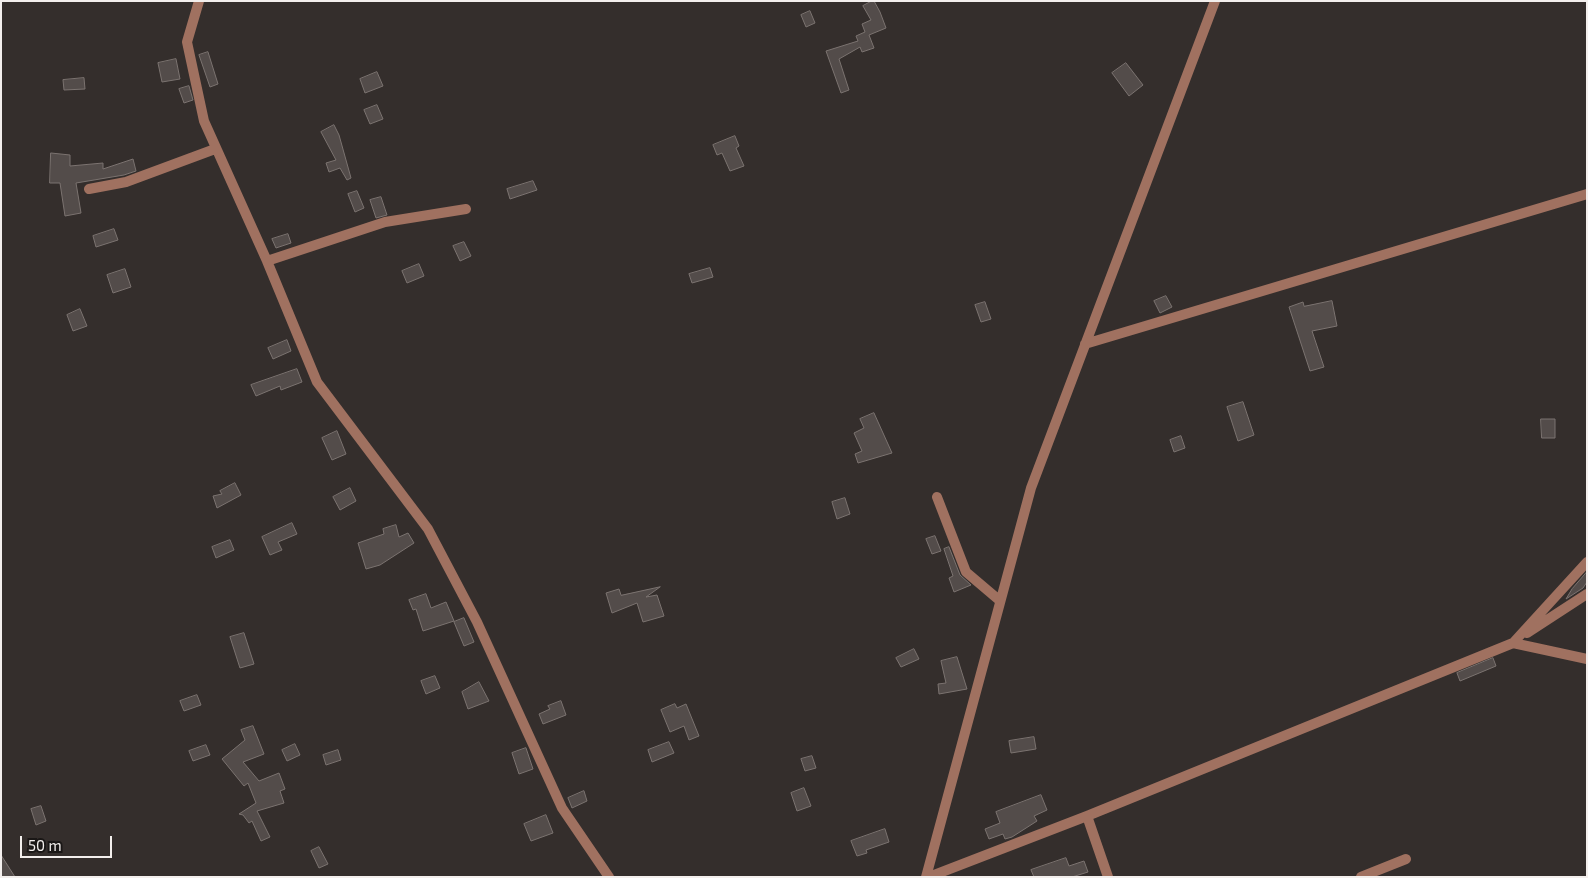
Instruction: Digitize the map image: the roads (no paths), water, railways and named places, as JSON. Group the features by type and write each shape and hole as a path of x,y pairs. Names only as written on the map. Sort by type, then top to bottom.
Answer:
{"street":[{"path":"199,1 187,42 204,121 215,150 267,261 316,382 428,529 477,622 562,808 610,877"},
{"path":"927,877 999,600 1031,488 1215,1"},
{"path":"89,189 126,182 215,150"},
{"path":"1085,344 1587,194"},
{"path":"267,261 385,222 466,209"},
{"path":"937,498 966,572 999,600"},
{"path":"1513,643 1587,562"},
{"path":"927,877 1087,816 1513,643 1587,594"},
{"path":"1513,643 1587,659"},
{"path":"1087,816 1108,877"},
{"path":"1361,877 1406,858"}]}
